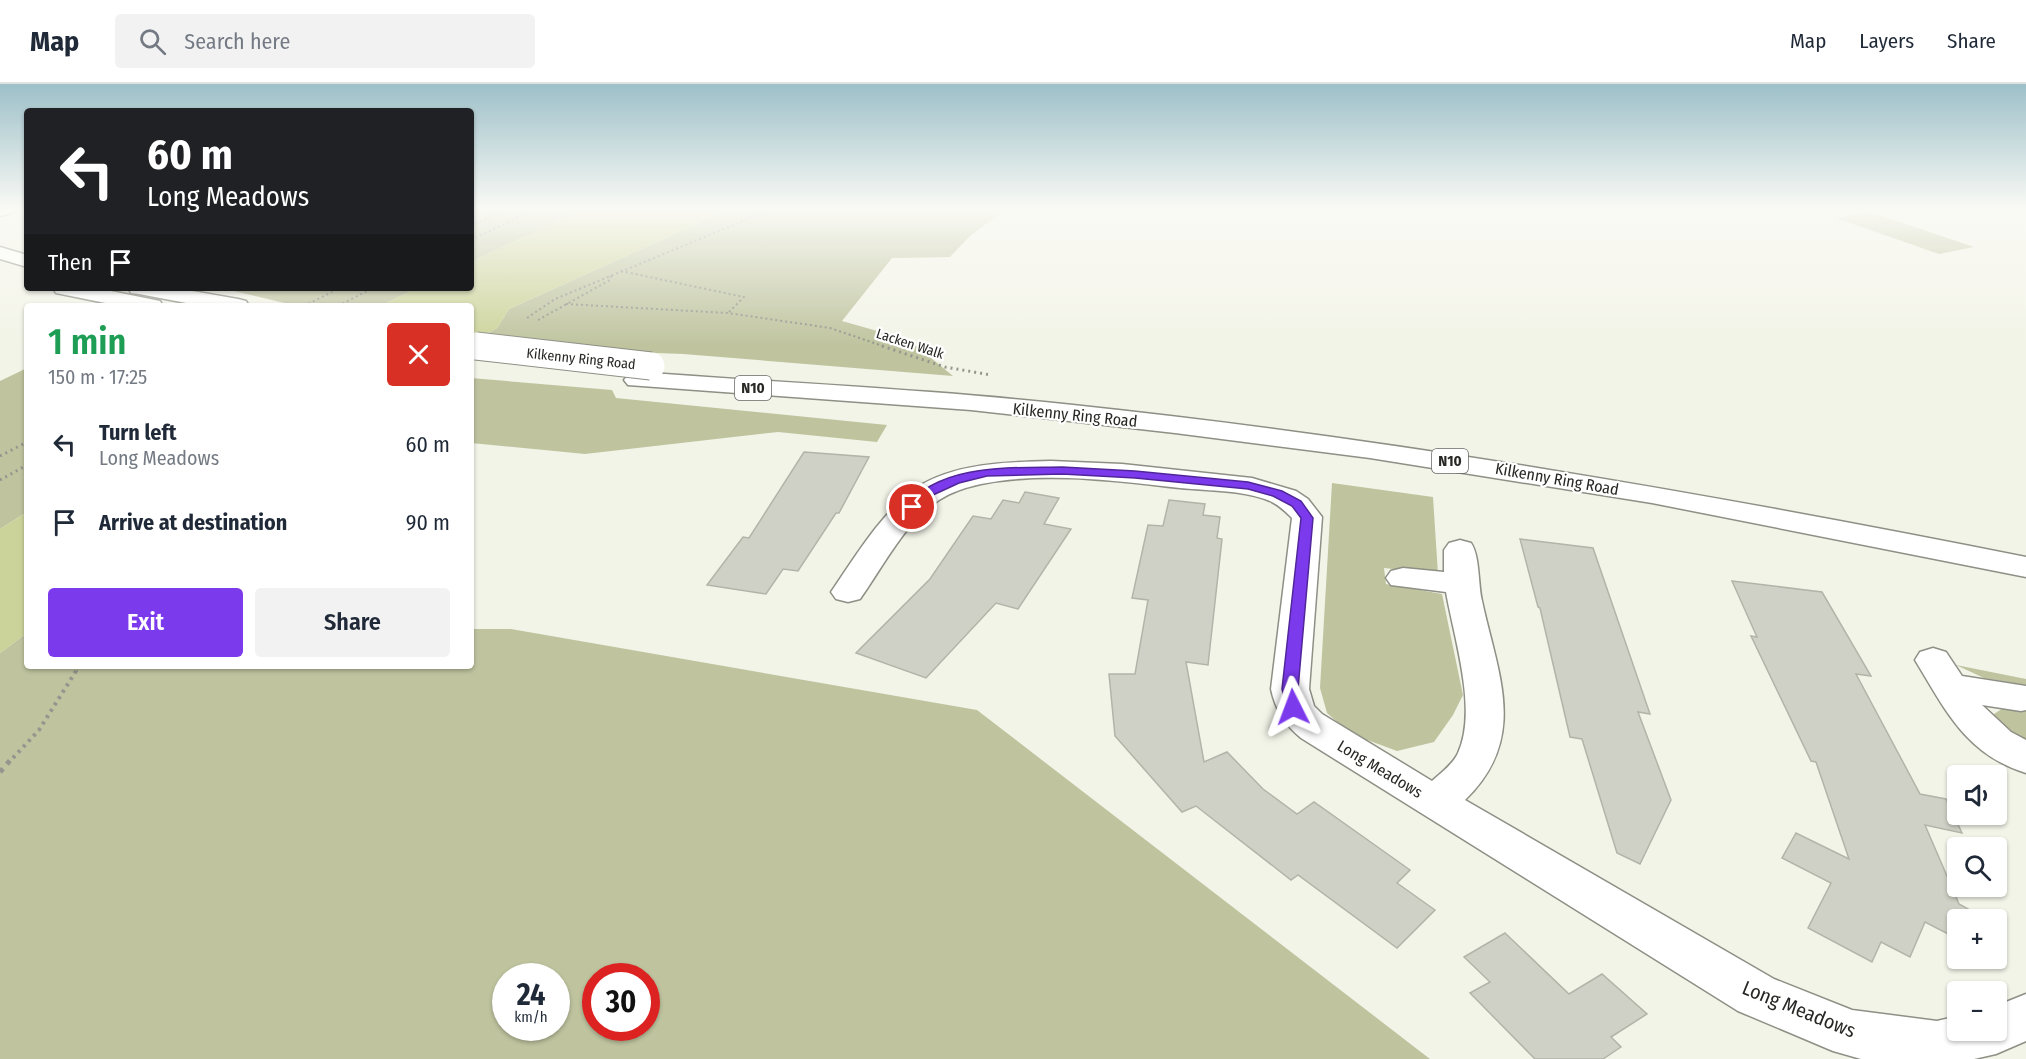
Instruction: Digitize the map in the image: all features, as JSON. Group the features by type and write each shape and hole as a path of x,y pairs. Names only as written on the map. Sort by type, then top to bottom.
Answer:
{"main road":[{"path":"5,254 24,260"},
{"path":"0,271 24,278"},
{"path":"84,291 146,300 173,294 222,303"},
{"name":"Kilkenny Ring Road","path":"474,345 644,373"},
{"name":"Kilkenny Ring Road","path":"474,363 644,373 1113,418 1275,437 1439,459 1764,513 2026,567"},
{"name":"Long Meadows","path":"848,592 912,507 929,492 955,480 987,473 1062,470 1135,474 1248,486 1277,493 1297,504 1307,518 1290,689 1293,707 1304,721 1330,739 1756,994 1851,1034 1937,1045 1952,1041"},
{"name":"Long Meadows","path":"1403,578 1461,567 1483,696 1484,726 1477,758 1461,779 1436,802"},
{"path":"2021,698 1941,673 1971,719 1997,742 2026,758"},
{"name":"Long Meadows","path":"2007,1025 2026,1017"}],"path":[{"path":"523,321 555,299 663,254"},
{"path":"628,264 635,266"},
{"path":"620,271 744,297 728,313"},
{"path":"310,303 334,291"},
{"path":"344,303 367,291"},
{"name":"Lacken Walk","path":"566,304 710,311 830,328 945,367 992,375"},
{"path":"0,456 24,444"},
{"path":"0,480 24,467"},
{"path":"0,772 39,730 75,669"}],"shaded area":[{"path":"474,254 487,254 474,261"},
{"path":"487,254 629,254 509,309 497,328 474,341 474,303 386,303 411,291 474,291 474,261"},
{"path":"629,254 952,254 950,257 892,258 842,321 909,340 953,376 683,354 575,350 480,338 497,328 509,309"},
{"path":"234,291 411,291 386,303 284,303"},
{"path":"24,369 24,514 0,529 0,381"},
{"path":"474,378 612,390 616,398 887,425 877,442 778,432 585,454 474,443"},
{"path":"1332,483 1433,497 1438,574 1384,568 1386,584 1442,594 1463,695 1453,715 1434,742 1397,751 1351,734 1327,713 1320,688"},
{"path":"24,514 24,635 0,653 0,529"},
{"path":"474,629 511,629 977,710 1430,1059 0,1059 0,653 24,635 24,669 474,669"},
{"path":"1956,665 2026,679 2026,685 1984,678"},
{"path":"2005,707 2026,709 2026,747 1992,719 1994,714"}],"building":[{"path":"804,452 869,457 839,513 836,513 798,571 783,569 766,594 707,585 743,537 749,538"},
{"path":"1025,492 1059,498 1044,524 1071,529 1018,609 996,603 926,678 856,653 930,579 973,516 991,519 1003,500 1019,503"},
{"path":"1169,500 1205,504 1203,515 1220,517 1217,538 1222,539 1208,665 1186,662 1204,762 1227,752 1263,789 1297,814 1314,802 1410,870 1397,883 1435,910 1397,948 1298,875 1291,880 1196,806 1182,812 1115,736 1109,674 1135,674 1148,600 1132,598 1148,525 1163,526"},
{"path":"1520,539 1593,548 1650,714 1638,712 1671,800 1640,864 1617,853 1582,739 1570,737 1540,608"},
{"path":"1732,581 1822,592 1871,676 1856,674 1920,794 1946,799 1947,825 1958,825 1962,833 1925,825 1947,876 1947,897 1956,897 1959,904 1968,909 1947,909 1947,933 1925,922 1910,957 1881,942 1872,962 1808,928 1831,883 1782,858 1796,833 1849,859 1816,762 1811,761 1751,636 1757,637"},
{"path":"1505,933 1569,994 1602,974 1647,1014 1611,1037 1621,1047 1603,1059 1535,1059 1470,993 1490,982 1464,957"}],"route":[{"path":"912,507 929,492 955,480 987,473 1062,470 1135,474 1248,486 1277,493 1297,504 1307,518 1290,689 1293,707"}]}
